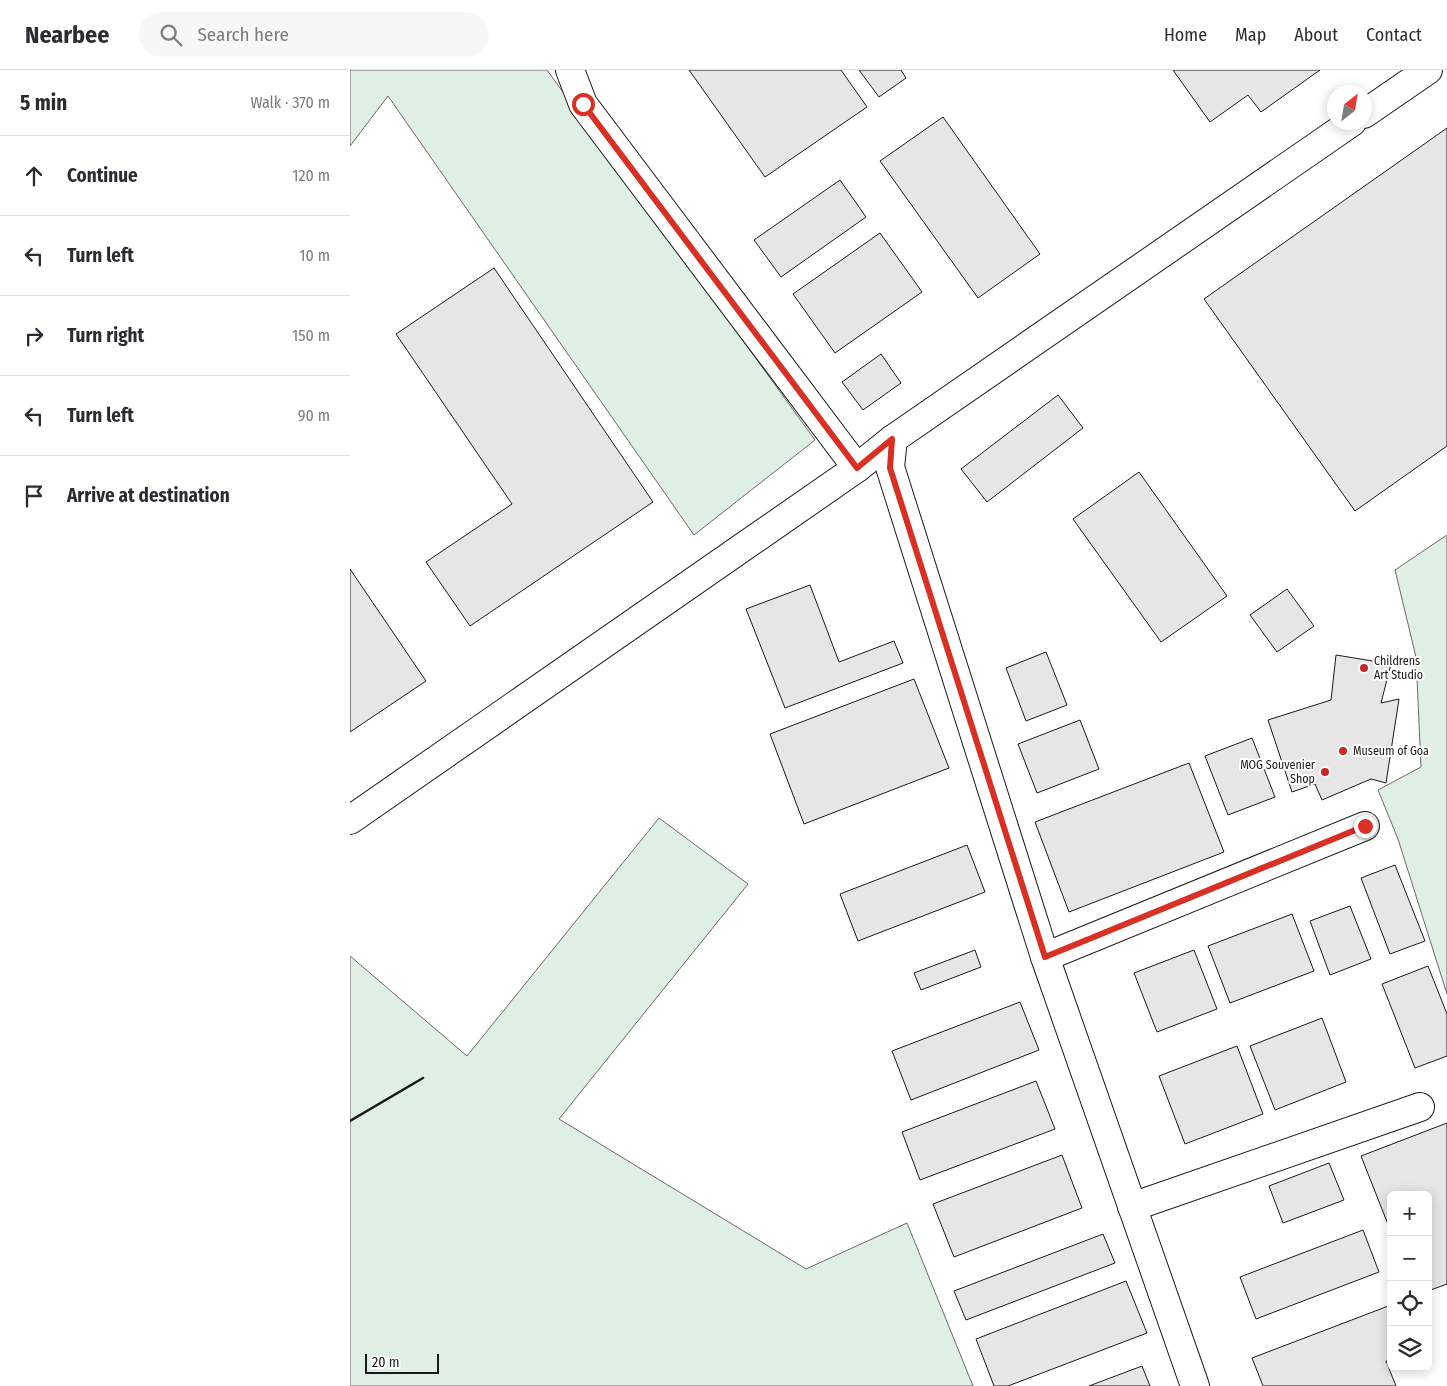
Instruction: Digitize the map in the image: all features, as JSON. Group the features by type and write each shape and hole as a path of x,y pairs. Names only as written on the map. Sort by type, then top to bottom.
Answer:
{"street":[{"path":"570,70 583,104 857,468"},
{"path":"1372,108 1414,74"},
{"path":"350,820 857,468 892,439 1340,130"},
{"path":"892,439 890,468 1045,957 1195,1386"},
{"path":"1045,957 1365,826"},
{"path":"1132,1207 1420,1107"}],"green space":[{"path":"350,70 547,70 815,440 694,535 388,96 350,146"},
{"path":"1447,535 1447,994 1398,839 1378,790 1421,767 1416,657 1395,570"},
{"path":"659,818 748,884 559,1119 806,1269 907,1223 973,1386 350,1386 350,956 467,1056"}],"building":[{"path":"689,70 841,70 867,107 765,177"},
{"path":"859,70 901,70 906,78 879,97"},
{"path":"1173,70 1320,70 1261,112 1248,95 1210,122"},
{"path":"943,117 1040,254 978,298 880,161"},
{"path":"1447,128 1447,446 1355,511 1204,299"},
{"path":"840,180 866,217 781,277 754,240"},
{"path":"880,233 922,292 835,353 793,294"},
{"path":"494,268 653,502 470,626 426,562 512,504 396,334"},
{"path":"881,354 901,383 863,410 842,382"},
{"path":"1058,395 1083,428 987,502 961,469"},
{"path":"1139,472 1227,596 1161,642 1073,519"},
{"path":"350,569 426,681 350,732"},
{"path":"810,585 839,662 894,641 903,663 785,708 746,609"},
{"path":"1287,589 1314,626 1277,652 1250,615"},
{"path":"1046,652 1067,705 1026,721 1006,668"},
{"path":"1336,655 1391,664 1381,703 1399,699 1386,783 1371,779 1322,800 1315,784 1292,792 1268,720 1331,700"},
{"path":"914,679 949,768 804,824 770,734"},
{"path":"1080,720 1099,769 1037,793 1018,744"},
{"path":"1252,738 1275,797 1228,815 1205,756"},
{"path":"1189,763 1224,852 1069,912 1035,822"},
{"path":"967,845 985,892 858,941 840,894"},
{"path":"1395,865 1425,941 1390,954 1361,878"},
{"path":"1350,906 1371,959 1330,975 1310,921"},
{"path":"1292,914 1314,971 1230,1003 1208,946"},
{"path":"975,950 981,967 921,990 914,973"},
{"path":"1194,950 1217,1009 1157,1032 1134,973"},
{"path":"1428,966 1447,1014 1447,1056 1415,1068 1382,984"},
{"path":"1020,1002 1039,1050 911,1100 892,1051"},
{"path":"1322,1018 1346,1082 1275,1110 1250,1046"},
{"path":"1237,1046 1263,1114 1185,1144 1159,1076"},
{"path":"1036,1081 1055,1129 920,1180 902,1132"},
{"path":"1447,1123 1447,1284 1432,1290 1432,1191 1387,1191 1387,1222 1361,1156"},
{"path":"1062,1155 1082,1208 954,1257 933,1204"},
{"path":"1329,1163 1344,1200 1283,1223 1269,1186"},
{"path":"1363,1230 1379,1272 1256,1319 1240,1277"},
{"path":"1103,1234 1115,1263 966,1320 954,1291"},
{"path":"1126,1281 1147,1333 1008,1386 994,1386 976,1339"},
{"path":"1387,1307 1387,1371 1390,1371 1396,1386 1263,1386 1252,1358"},
{"path":"1142,1366 1150,1386 1089,1386"}],"wall":[{"path":"350,1121 423,1078"}],"place":[{"name":"Childrens Art Studio","path":"1364,668"},
{"name":"Museum of Goa","path":"1343,751"},
{"name":"MOG Souvenier Shop","path":"1325,772"}],"route":[{"path":"583,104 857,468 892,439 890,468 1045,957 1365,826"}]}
